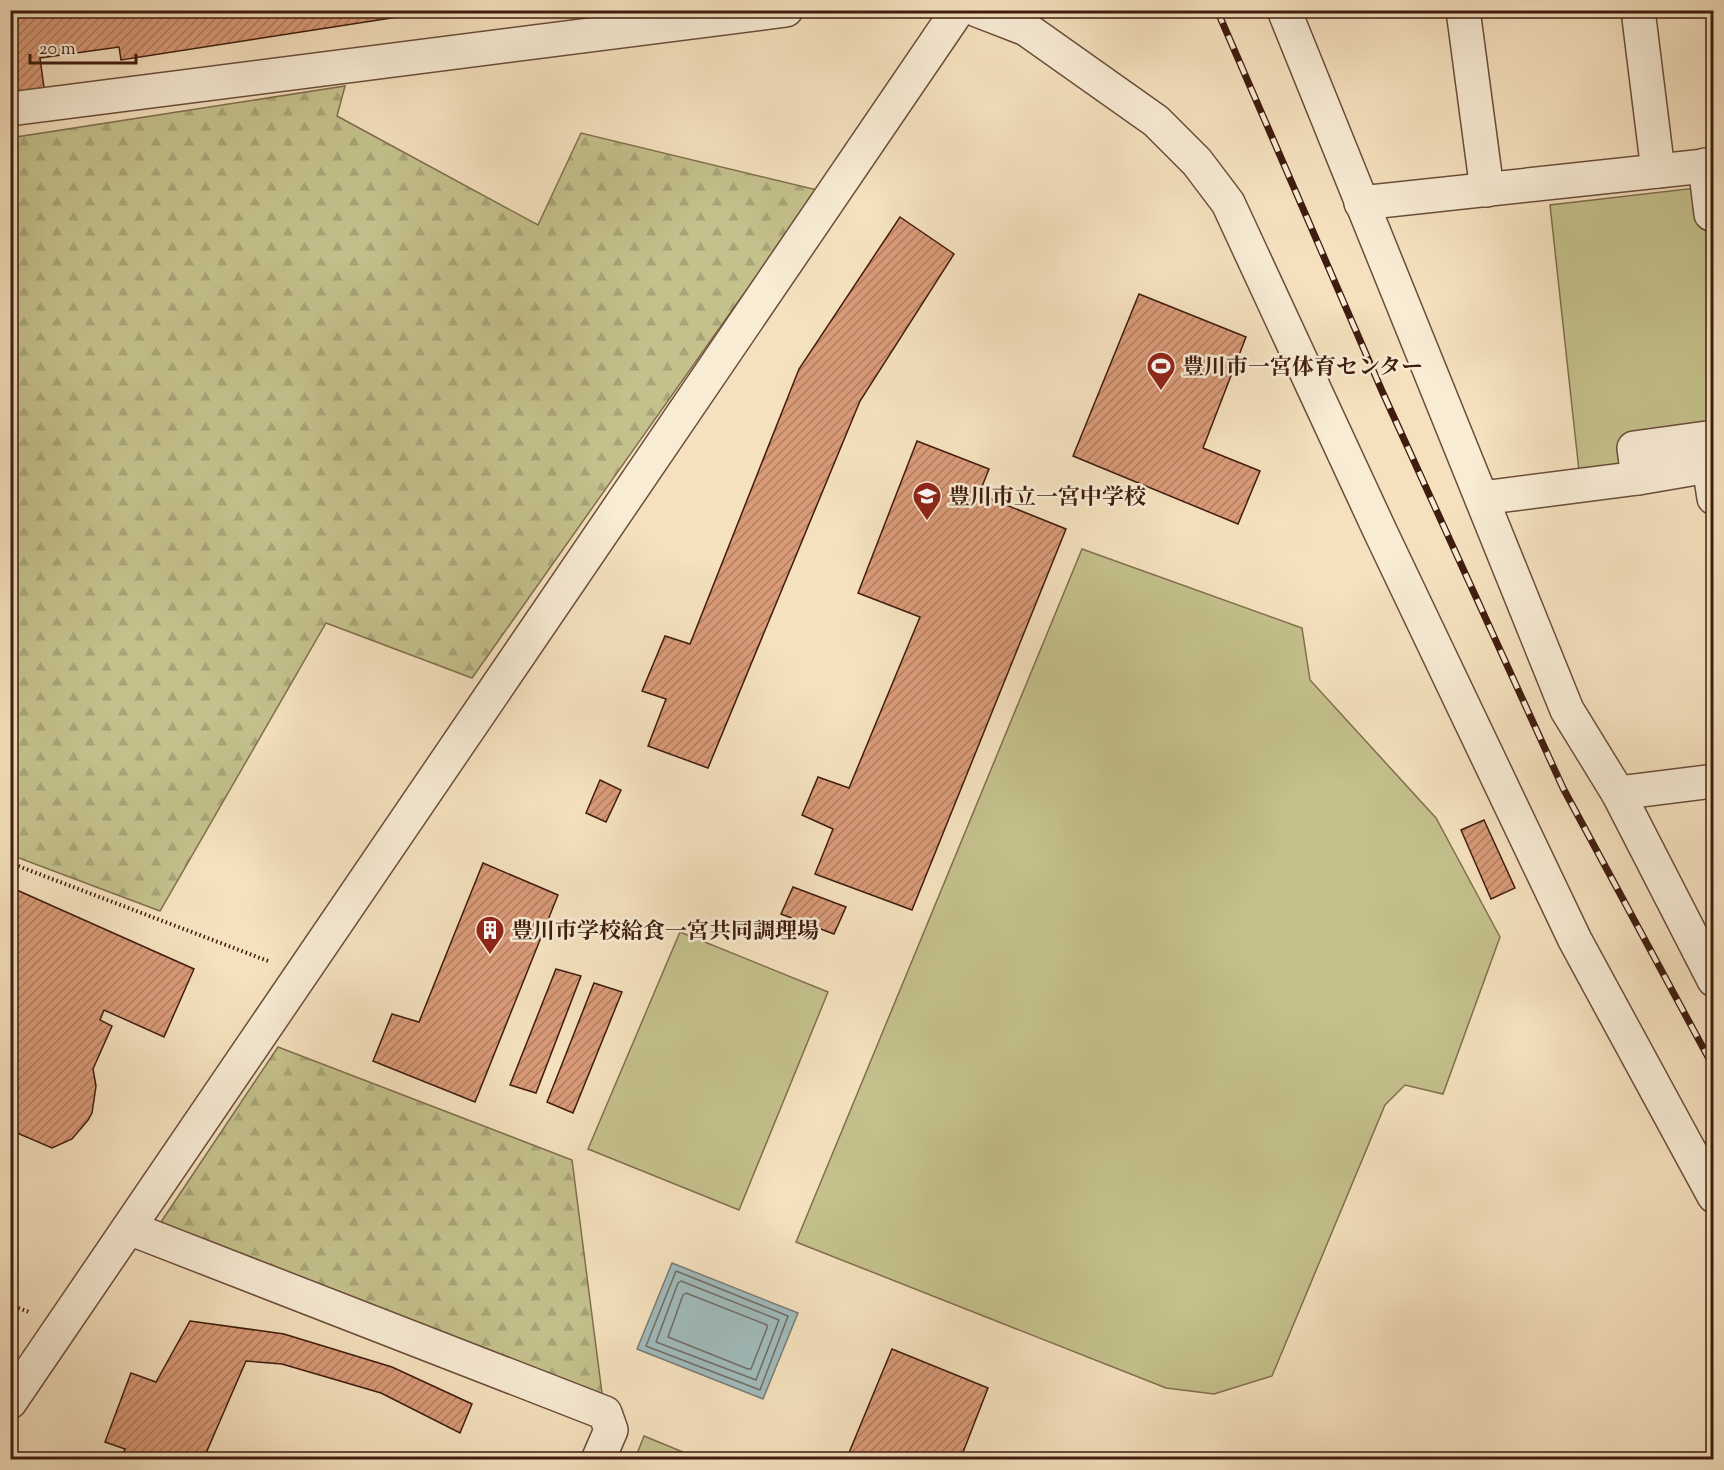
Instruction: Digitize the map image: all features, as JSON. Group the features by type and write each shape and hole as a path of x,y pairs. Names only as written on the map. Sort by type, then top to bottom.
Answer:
{"street":[{"path":"10,109 786,10"},
{"path":"10,1402 958,10"},
{"path":"977,10 1026,29 1156,121 1197,162 1228,203 1370,509 1575,940 1713,1196"},
{"path":"1284,10 1567,710 1618,793 1713,980"},
{"path":"1462,10 1487,190"},
{"path":"1638,10 1658,171"},
{"path":"1361,203 1709,165 1711,214 1713,214"},
{"path":"1482,498 1638,478 1712,456 1713,498"},
{"path":"1618,793 1713,781"},
{"path":"129,1228 605,1413 611,1430 598,1460"}],"path":[{"path":"10,863 302,974"}],"green space":[{"path":"345,86 337,116 538,225 581,133 817,190 472,678 326,623 160,911 11,855 10,138"},
{"path":"1713,186 1713,452 1579,471 1550,205"},
{"path":"1082,549 1302,628 1310,680 1436,818 1500,937 1443,1094 1405,1085 1385,1105 1272,1376 1214,1394 1166,1388 796,1242"},
{"path":"680,932 828,992 739,1210 588,1149"},
{"path":"278,1047 572,1160 603,1401 155,1231"},
{"path":"644,1436 700,1459 635,1459"}],"water":[{"path":"672,1263 798,1313 763,1399 637,1349"}],"building":[{"path":"10,10 443,10 121,60 119,47 40,58 45,95 10,99"},
{"path":"900,217 954,254 860,401 708,768 648,746 666,699 642,691 665,636 690,644 799,369"},
{"name":"豊川市一宮体育センター","path":"1139,294 1246,337 1203,448 1260,471 1238,524 1073,456"},
{"path":"917,441 989,469 979,494 1066,529 912,910 815,874 833,829 802,815 818,777 849,788 920,617 858,593"},
{"path":"600,780 621,790 606,822 586,813"},
{"path":"1484,820 1515,888 1491,899 1461,830"},
{"name":"豊川市学校給食一宮共同調理場","path":"483,863 558,895 475,1102 373,1061 392,1014 419,1022"},
{"path":"10,887 194,969 164,1037 104,1010 100,1020 112,1026 93,1069 96,1086 92,1113 72,1139 52,1148 10,1130"},
{"path":"793,887 846,907 834,934 781,914"},
{"path":"556,969 581,976 536,1093 510,1085"},
{"path":"594,983 622,992 573,1113 547,1102"},
{"path":"190,1321 284,1334 392,1367 472,1404 460,1433 381,1393 282,1364 246,1361 203,1460 120,1460 125,1449 105,1442 131,1373 156,1382"},
{"path":"892,1349 988,1388 960,1460 846,1460"}],"railway":[{"path":"1217,10 1382,391 1563,788 1714,1068"}],"place":[{"name":"豊川市一宮体育センター","path":"1161,392"},
{"name":"豊川市立一宮中学校","path":"927,522"},
{"name":"豊川市学校給食一宮共同調理場","path":"490,956"}]}
